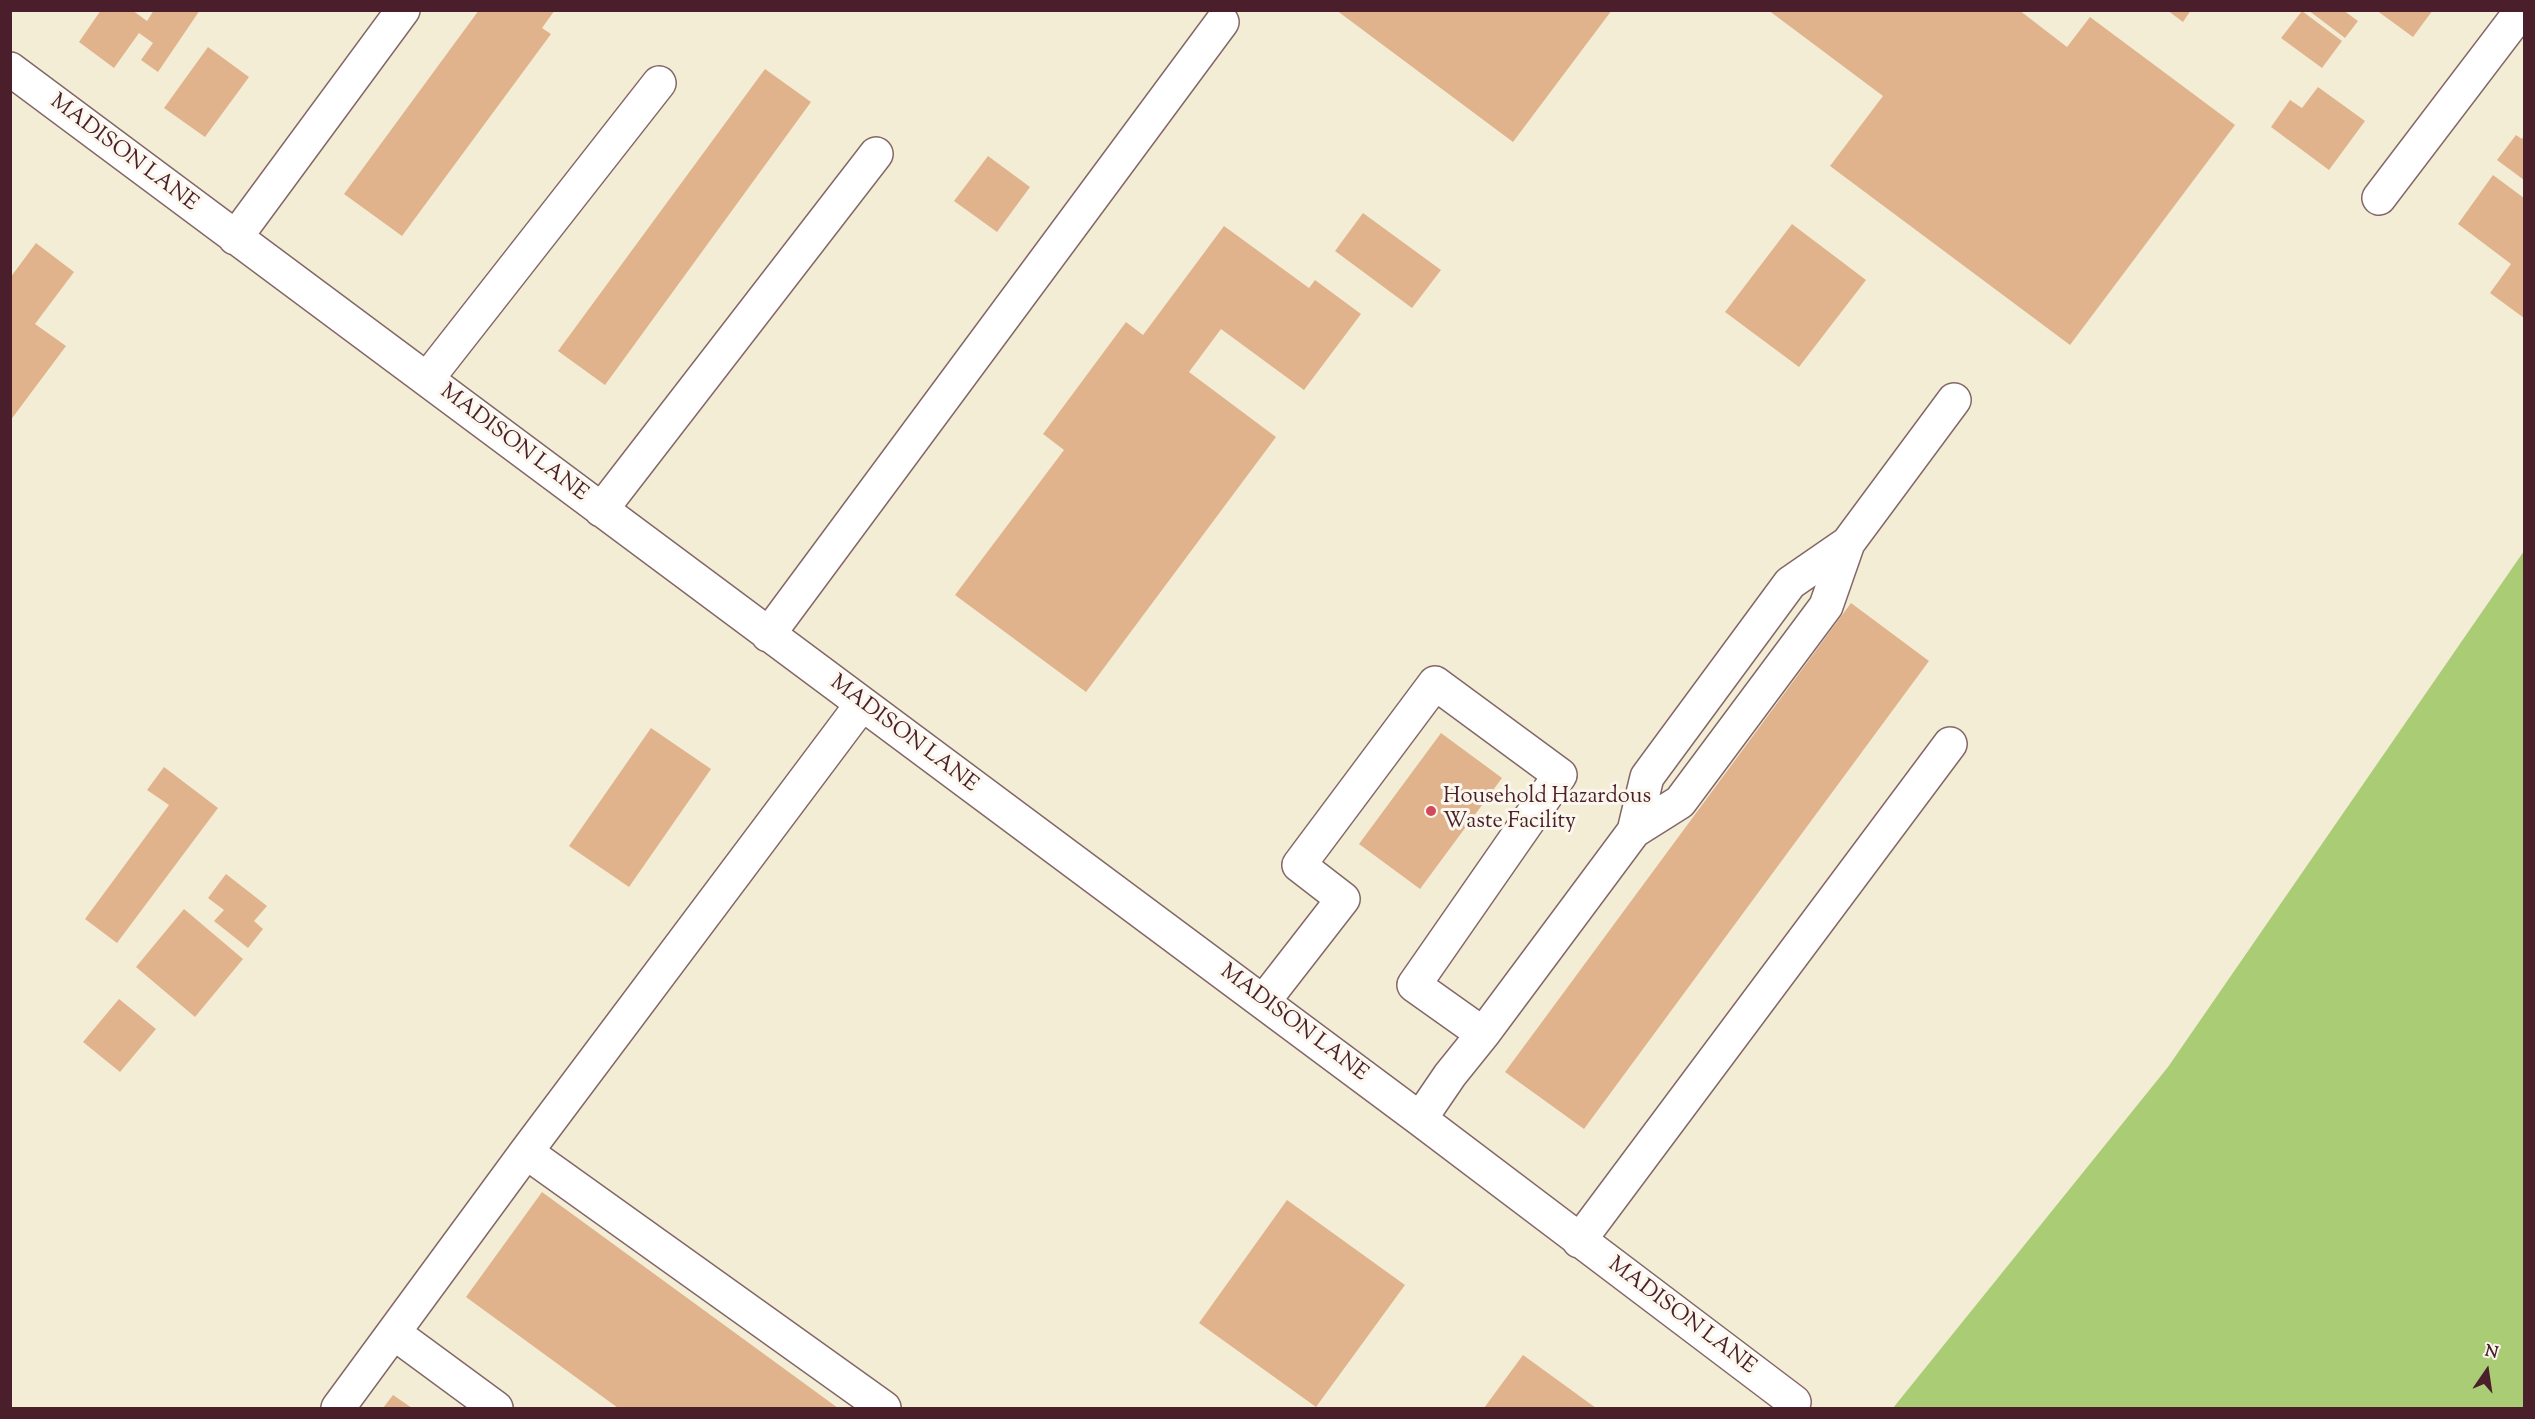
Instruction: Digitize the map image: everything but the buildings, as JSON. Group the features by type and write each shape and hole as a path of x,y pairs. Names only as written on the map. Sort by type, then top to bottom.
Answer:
{"street":[{"path":"235,238 403,10"},
{"path":"2379,198 2522,10"},
{"path":"768,635 1222,22"},
{"name":"MADISON LANE","path":"10,69 1420,1119 1794,1402"},
{"path":"427,379 659,83"},
{"path":"601,510 876,154"},
{"path":"1420,1119 1450,1075 1634,831 1647,777 1783,592 1790,583 1848,543 1954,400"},
{"path":"1263,1002 1343,899 1299,865 1435,683 1560,776 1414,985 1483,1034"},
{"path":"338,1408 526,1152 862,704"},
{"path":"1580,1241 1950,744"},
{"path":"526,1152 884,1408"},
{"path":"394,1334 496,1408"}],"green space":[{"path":"2524,551 2524,1408 1893,1408 2168,1067"}],"place":[{"name":"Household Hazardous Waste Facility","path":"1431,811"}]}
